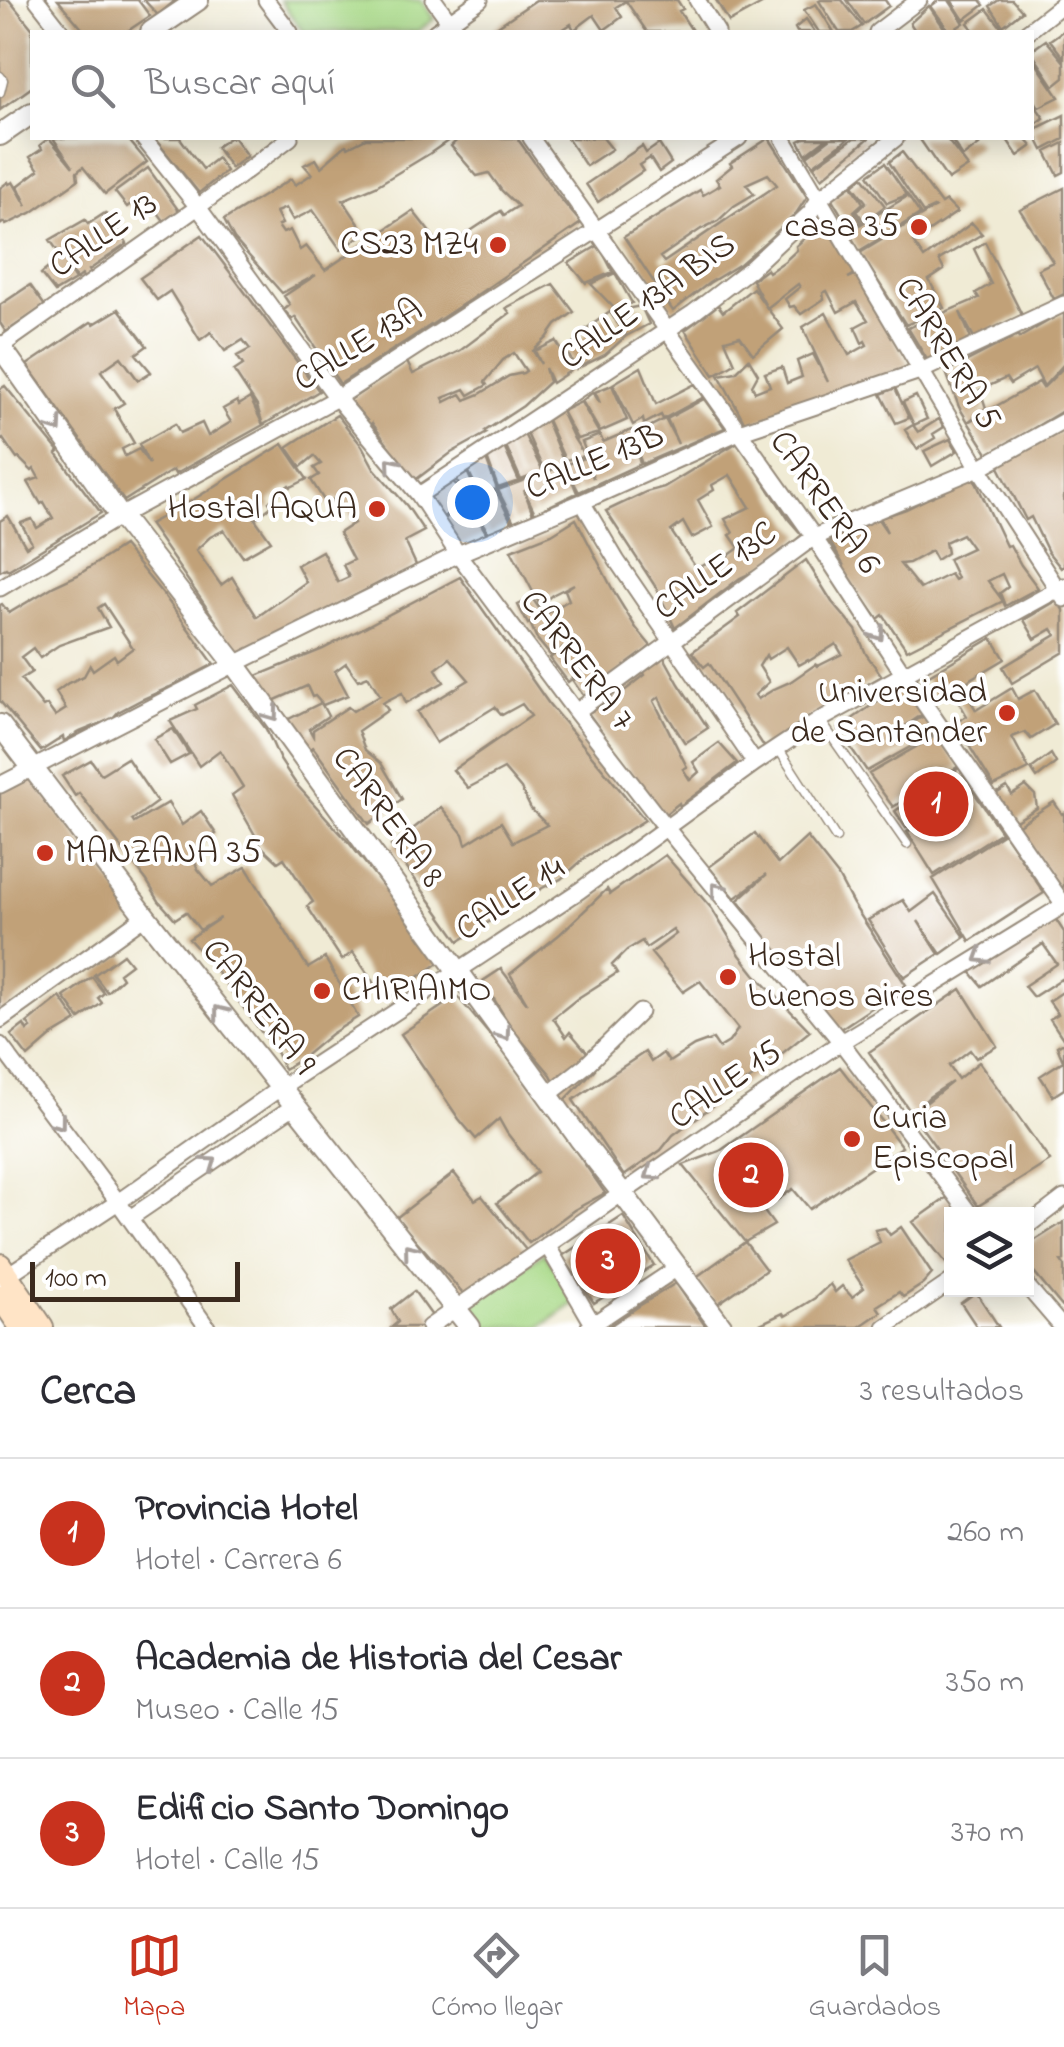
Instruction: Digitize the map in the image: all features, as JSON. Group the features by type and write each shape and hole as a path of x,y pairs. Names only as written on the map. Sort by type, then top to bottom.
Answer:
{"main road":[{"path":"2,1279 21,1327"},
{"path":"2,1279 42,1327"}],"street":[{"path":"37,0 60,30"},
{"path":"154,30 198,0"},
{"path":"266,0 288,30"},
{"path":"434,0 453,27 480,0"},
{"path":"697,0 717,30"},
{"path":"879,30 901,5 919,0"},
{"path":"1030,30 1064,3"},
{"path":"0,135 30,114"},
{"name":"CARRERA 7","path":"146,140 337,398 419,495 576,712 841,1042 965,1207"},
{"name":"CALLE 13","path":"0,346 287,140"},
{"name":"CARRERA 6","path":"532,140 814,537 1064,908"},
{"name":"CALLE 13A","path":"0,588 120,516 337,398 736,140"},
{"name":"CARRERA 5","path":"784,140 979,468 1062,591"},
{"name":"CALLE 13A BIS","path":"419,495 667,330 750,269 810,213 819,199 893,140"},
{"name":"CALLE 13B","path":"0,785 458,554 739,432 923,370 1064,304"},
{"name":"CARRERA 8","path":"0,346 120,516 235,664 722,1327"},
{"name":"CALLE 13C","path":"576,712 814,537 979,468 1064,421"},
{"path":"582,502 617,561 756,762"},
{"name":"CALLE 14","path":"2,1279 820,720 903,672 1062,591"},
{"name":"CARRERA 9","path":"0,725 145,916 470,1327"},
{"name":"CALLE 15","path":"430,1327 841,1042 1064,908"},
{"path":"0,1020 145,916"},
{"path":"548,1095 640,1012"},
{"path":"0,1045 207,1327"},
{"path":"130,1218 294,1106"},
{"path":"1034,1221 1064,1198"},
{"path":"548,1245 591,1325 677,1268"},
{"path":"885,1327 944,1286"},
{"path":"1034,1294 1062,1327"}],"lane":[{"path":"0,76 0,92"},
{"path":"820,720 906,844"},
{"path":"778,748 836,838"}],"green space":[{"path":"280,0 421,0 434,19 420,30 302,30"},
{"path":"544,1252 579,1300 541,1327 483,1327 468,1306"}],"building":[{"path":"0,0 9,0 33,30 30,30 30,88 0,110"},
{"path":"58,0 138,0 150,16 129,30 83,30"},
{"path":"144,0 176,0 158,15"},
{"path":"536,0 677,0 683,9 679,11 692,30 646,30 626,1 616,7 622,17 604,30 594,15 574,30 571,24 562,30 492,30"},
{"path":"716,0 769,0 729,22"},
{"path":"842,0 862,26 838,30 819,1"},
{"path":"847,0 885,0 889,6 864,24"},
{"path":"939,0 949,0 964,23 949,30 931,6"},
{"path":"951,0 980,0 984,5 964,20"},
{"path":"999,0 1012,0 1022,11 1003,26 990,6"},
{"path":"816,4 833,30 818,30 804,10"},
{"path":"929,6 946,30 915,30 910,23"},
{"path":"987,9 1001,27 973,30 968,23"},
{"path":"806,19 814,30 796,30"},
{"path":"1064,30 1064,58 1050,40"},
{"path":"1046,40 1064,62 1064,78 1054,86 1034,56 1034,49"},
{"path":"1034,60 1059,97 1039,107 1034,100"},
{"path":"1034,104 1044,118 1034,126"},
{"path":"1064,115 1064,139 1043,150 1034,130"},
{"path":"51,140 73,167 54,140 129,140 147,162 105,194 83,167 77,172 78,180 31,213 0,225 0,188 13,182 27,206 18,186 39,170 30,157 42,149 40,145"},
{"path":"156,140 181,140 203,169 217,158 226,171 199,193"},
{"path":"226,140 235,140 247,156 231,168 216,147"},
{"path":"362,140 449,140 376,186 343,200 365,233 341,250 313,210 293,220 286,208 276,212 283,233 290,230 300,250 306,246 325,270 413,211 443,249 501,211 504,215 518,206 489,173 477,176 451,146 457,140 518,140 581,223 340,384 295,317 292,319 284,310 290,305 284,296 316,275 282,293 234,239 224,220 291,179 295,185 312,174 304,165 316,159 321,167"},
{"path":"568,140 605,140 612,149 586,166"},
{"path":"770,140 807,197 795,215 740,264 673,311 624,237 700,190 703,195 720,185 716,179 732,166 730,163","holes":["768,174 777,185 664,262 660,257 754,194 746,184"]},
{"path":"801,140 824,140 806,154"},
{"path":"828,140 846,140 813,165 807,156"},
{"path":"851,140 867,140 822,178 814,166"},
{"path":"920,140 948,140 968,167 948,180"},
{"path":"951,140 975,140 979,145 963,157"},
{"path":"1007,140 1027,140 1032,146 1018,156"},
{"path":"1064,143 1064,172 1058,175 1046,152"},
{"path":"659,144 671,163 659,172 650,158 639,165 643,171 598,202 586,184 642,146 646,153"},
{"path":"902,152 941,204 946,201 957,212 913,242 924,258 972,223 982,234 939,260 944,270 929,280 944,308 906,325 860,253 936,207 923,213 889,162"},
{"path":"885,163 907,195 887,203 868,175"},
{"path":"148,168 179,211 165,222 144,194 127,207 115,192"},
{"path":"863,177 885,206 864,222 857,211 866,202 853,185"},
{"path":"852,185 863,203 854,211 861,222 850,229 832,199"},
{"path":"1064,188 1064,294 1054,299 1038,269 1053,262 1020,210"},
{"path":"908,196 920,214 859,251 848,232"},
{"path":"105,213 127,244 83,278 82,275 77,279 66,265 75,280 55,292 41,274 62,257 50,240"},
{"path":"825,220 858,272 848,278 859,273 909,365 746,425 719,375 736,372 749,359 758,374 752,385 755,392 770,386 765,373 782,367 787,383 802,377 797,361 813,354 828,382 803,327 826,313 849,355 867,345 862,343 855,327 868,320 856,302 838,312 827,291 823,293 824,299 801,314 785,299 800,287 798,284 767,308 752,280 785,261"},
{"path":"202,235 319,391 263,425 257,406 234,371 243,365 237,356 250,349 243,340 225,351 211,332 200,340 170,291 157,300 140,278"},
{"path":"985,242 1022,315 975,339 960,312 972,341 929,363 908,328 979,298 976,293 991,284 974,249"},
{"path":"599,245 613,272 586,283 569,263"},
{"path":"615,273 632,303 616,310 591,284"},
{"path":"553,284 574,312 533,351 541,364 535,351 556,341 573,369 552,383 545,368 549,382 523,406 414,481 372,423 350,400 407,362 413,374 461,350 510,313 506,308","holes":["514,353 526,371 465,400 461,394 445,402 443,398 465,389 469,395 487,385 485,382 503,360"]},
{"path":"30,285 45,306 6,332 0,323 0,305"},
{"path":"753,288 783,329 753,354 740,336 725,340 735,363 714,375 685,330 718,305 723,312"},
{"path":"641,306 649,324 626,336 616,311"},
{"path":"119,309 147,346 136,354 151,372 138,380 121,357 101,371 124,403 114,409 134,443 122,449 125,456 139,449 149,464 139,444 175,424 180,433 202,423 208,436 231,422 223,409 250,398 263,425 175,474 173,470 124,501 27,365 91,322 94,324"},
{"path":"610,312 626,336 605,355 576,369 566,350"},
{"path":"1064,312 1064,364 1044,386 1035,369 1010,384 1006,378 980,390 986,408 968,422 946,372"},
{"path":"641,367 656,404 695,384 704,397 663,419 661,415 633,425 613,384"},
{"path":"1064,367 1064,410 989,455 968,422 1039,382 1043,388"},
{"path":"612,385 627,420 600,432 582,401 593,392 600,403 595,392"},
{"path":"5,386 59,452 101,513 8,570 0,571 0,521 8,516 26,547 32,543 21,523 32,519 37,528 53,518 28,482 39,478 34,469 17,459 3,439 0,441 0,389"},
{"path":"895,388 909,418 896,423 881,394"},
{"path":"916,396 927,419 914,425 903,402"},
{"path":"704,399 725,428 642,464 636,448 640,464 579,492 570,475 577,493 535,513 524,490 533,514 514,522 498,490 586,457 593,478 587,456 593,454 587,455 582,442 600,435 603,442 665,419 678,444 667,419"},
{"path":"581,402 599,433 577,439 562,411"},
{"path":"561,411 585,456 565,460 547,420"},
{"path":"337,415 424,531 405,541 416,565 240,656 149,524 283,444 307,479 289,485 255,519 271,541 243,557 224,530 196,550 221,585 232,577 257,617 306,582 297,565 322,551 338,582 349,577 343,565 353,560 339,533 354,523 335,498 327,505 311,480 319,475 314,468 321,464 314,456 301,467 287,447"},
{"path":"939,419 944,427 917,449 905,430 913,425 918,432"},
{"path":"546,420 564,463 544,471 526,431"},
{"path":"1064,429 1061,568 1048,552 1031,517 1026,520 998,465"},
{"path":"523,432 543,472 521,480 506,446"},
{"path":"950,439 957,451 932,466 924,451"},
{"path":"738,442 802,535 766,566 740,578 675,628 657,589 606,511 664,487","holes":["730,475 750,507 725,519 739,548 696,568 671,531 683,522 692,538 713,527 698,500 714,490 712,485"]},
{"path":"504,447 519,481 498,488 486,455"},
{"path":"485,456 497,489 479,493 467,468"},
{"path":"466,469 477,494 468,499 455,478"},
{"path":"973,476 1006,546 1010,545 1038,588 1005,606 1000,593 1008,587 1002,574 988,581 1003,601 907,650 883,615 878,619 843,571 829,540 878,519 887,532 880,518","holes":["962,534 972,548 948,559 957,578 954,580 950,574 920,589 900,564 931,551 936,560 947,553 945,542"]},
{"path":"452,480 467,499 441,519 429,495"},
{"path":"496,491 512,523 489,534 469,500"},
{"path":"468,502 487,534 460,546 442,520"},
{"path":"576,519 615,594 651,646 585,698 573,681 587,667 568,682 550,658 563,648 551,656 518,605 532,598 544,615 569,600 565,590 574,584 540,605 511,550 552,534"},
{"path":"123,546 214,664 118,712 112,719 64,741 63,737 41,751 0,701 0,605 9,613","holes":["104,604 133,648 117,660 114,655 93,670 90,665 84,676 56,692 66,709 55,716 21,679 32,672 21,657 33,648 40,658 59,645 109,627 98,608"]},
{"path":"806,560 832,602 856,630 866,654 882,676 765,748 709,663 704,667 692,652 740,617 737,613","holes":["836,644 842,654 816,664 758,699 755,695 769,682 759,666 766,655 768,659 787,647 799,665"]},
{"path":"460,577 549,704 645,820 587,856 561,879 459,941 391,846 441,807 463,834 466,844 501,822 513,842 547,825 504,769 468,788 453,770 531,716 522,704 502,715 495,707 436,743 417,712 469,680 450,658 436,669 444,682 406,703 402,693 383,703 388,710 358,731 365,750 381,763 402,799 369,824 313,747 304,745 285,721 321,703 328,716 309,729 313,736 313,730 348,707 353,711 380,695 368,676 358,680 346,663 335,671 348,695 323,705 315,696 312,697 307,686 271,702 254,677 323,649"},
{"path":"1058,600 1064,610 1064,652 1012,683 1003,667 1056,635 1052,629 1035,639 1024,620"},
{"name":"Universidad de Santander","path":"992,638 1005,659 961,685 976,710 1012,688 1018,699 1035,690 1055,724 1031,739 1025,732 1012,737 1029,769 994,786 955,723 967,716 952,690 936,699 924,678"},
{"path":"664,657 708,728 685,743 659,697 654,701 690,780 699,772 693,762 719,743 737,763 663,816 588,713 614,699"},
{"path":"902,684 923,714 895,733 924,716 935,733 867,771 838,729"},
{"path":"233,685 266,729 296,784 350,844 439,963 385,1000 353,952 342,960 307,906 313,902 284,858 278,862 262,847 232,795 243,787 220,750 199,766 170,721"},
{"path":"173,729 189,754 170,764 154,739"},
{"path":"937,735 959,766 893,807 869,774"},
{"path":"1051,754 1056,763 1037,778 1031,769"},
{"path":"127,758 157,802 132,820 134,823 168,803 182,825 201,811 216,834 190,851 198,869 212,886 246,867 308,968 325,958 358,1017 284,1069 276,1052 189,939 220,918 200,930 186,912 175,919 62,776 91,760 101,774"},
{"path":"959,768 973,789 906,828 895,811"},
{"name":"MANZANA 35","path":"31,776 137,915 0,1012 0,792"},
{"path":"1026,786 1035,795 1037,808 1014,822 996,794 1007,787 1012,795"},
{"path":"973,791 1001,832 934,875 907,832"},
{"path":"1054,802 1064,813 1064,886 1058,890 1017,826"},
{"path":"755,833 778,864 807,837 838,876 906,985 837,1031 738,900 767,874 735,898 709,867"},
{"path":"1004,833 1044,893 970,941 933,879"},
{"path":"665,855 712,909 755,974 810,1031 624,1176 573,1100 645,1052 651,1062 663,1053 669,1062 713,1039 719,1048 738,1029 700,981 683,992 651,953 676,934 673,930 646,948 642,941 627,950 612,965 617,973 553,1018 566,1037 570,1032 586,1051 595,1069 564,1101 551,1075 512,1029 483,981 501,969 527,1003 510,974 607,889 610,894"},
{"path":"935,894 965,937 941,954 918,921 939,954 904,977 868,920 903,900 911,912"},
{"path":"1051,912 1064,932 1064,984 1061,979 1033,997 1024,986 1057,964 1043,944 982,986 968,969"},
{"path":"123,954 131,964 119,973 122,978 107,992 94,975"},
{"path":"92,977 104,993 98,998 102,1003 80,1019 64,997"},
{"path":"961,989 997,1046 976,1058 970,1050 949,1066 958,1079 979,1062 1050,1161 978,1206 912,1114 869,1052","holes":["952,1082 912,1114 929,1097"]},
{"path":"1064,991 1064,1040 1050,1019 1058,1014 1049,1001"},
{"path":"457,996 519,1070 605,1193 529,1243 497,1203 537,1172 499,1119 476,1139 401,1034"},
{"path":"60,997 77,1021 28,1057 11,1035 24,1025 27,1031 31,1028 27,1023"},
{"path":"1064,1042 1064,1089 1053,1096 1040,1076 1063,1061 1057,1046"},
{"path":"840,1067 902,1147 810,1209 793,1189 763,1210 774,1225 745,1242 683,1165 720,1151"},
{"path":"454,1173 475,1200 482,1196 526,1250 464,1294 396,1218"},
{"path":"948,1197 956,1207 944,1207 944,1261 913,1222"},
{"path":"623,1216 654,1265 594,1303 562,1256"},
{"path":"1064,1222 1064,1309 1034,1273 1034,1241"},
{"path":"901,1227 932,1274 923,1284 903,1297 899,1292 877,1306 881,1312 859,1327 754,1327 794,1311 830,1284 835,1292 842,1286 852,1297 864,1288 845,1260 880,1242 875,1230 885,1228 890,1235"},
{"path":"745,1242 766,1270 716,1305 695,1278"},
{"path":"676,1283 706,1327 608,1327 639,1306"},
{"path":"414,1291 435,1320 426,1327 392,1327 398,1322 391,1309"},
{"path":"969,1297 979,1297 999,1327 977,1327 961,1303"}],"place":[{"name":"casa 35","path":"919,227"},
{"name":"CS23 MZ4","path":"498,245"},
{"name":"Hostal AQUA","path":"377,509"},
{"name":"Universidad de Santander","path":"1007,713"},
{"name":"Provincia Hotel","path":"936,804"},
{"name":"MANZANA 35","path":"45,853"},
{"name":"Hostal buenos aires","path":"728,977"},
{"name":"CHIRIAIMO","path":"322,991"},
{"name":"Curia Episcopal","path":"852,1139"},
{"name":"Academia de Historia del Cesar","path":"751,1175"},
{"name":"Edificio Santo Domingo","path":"608,1261"}]}
